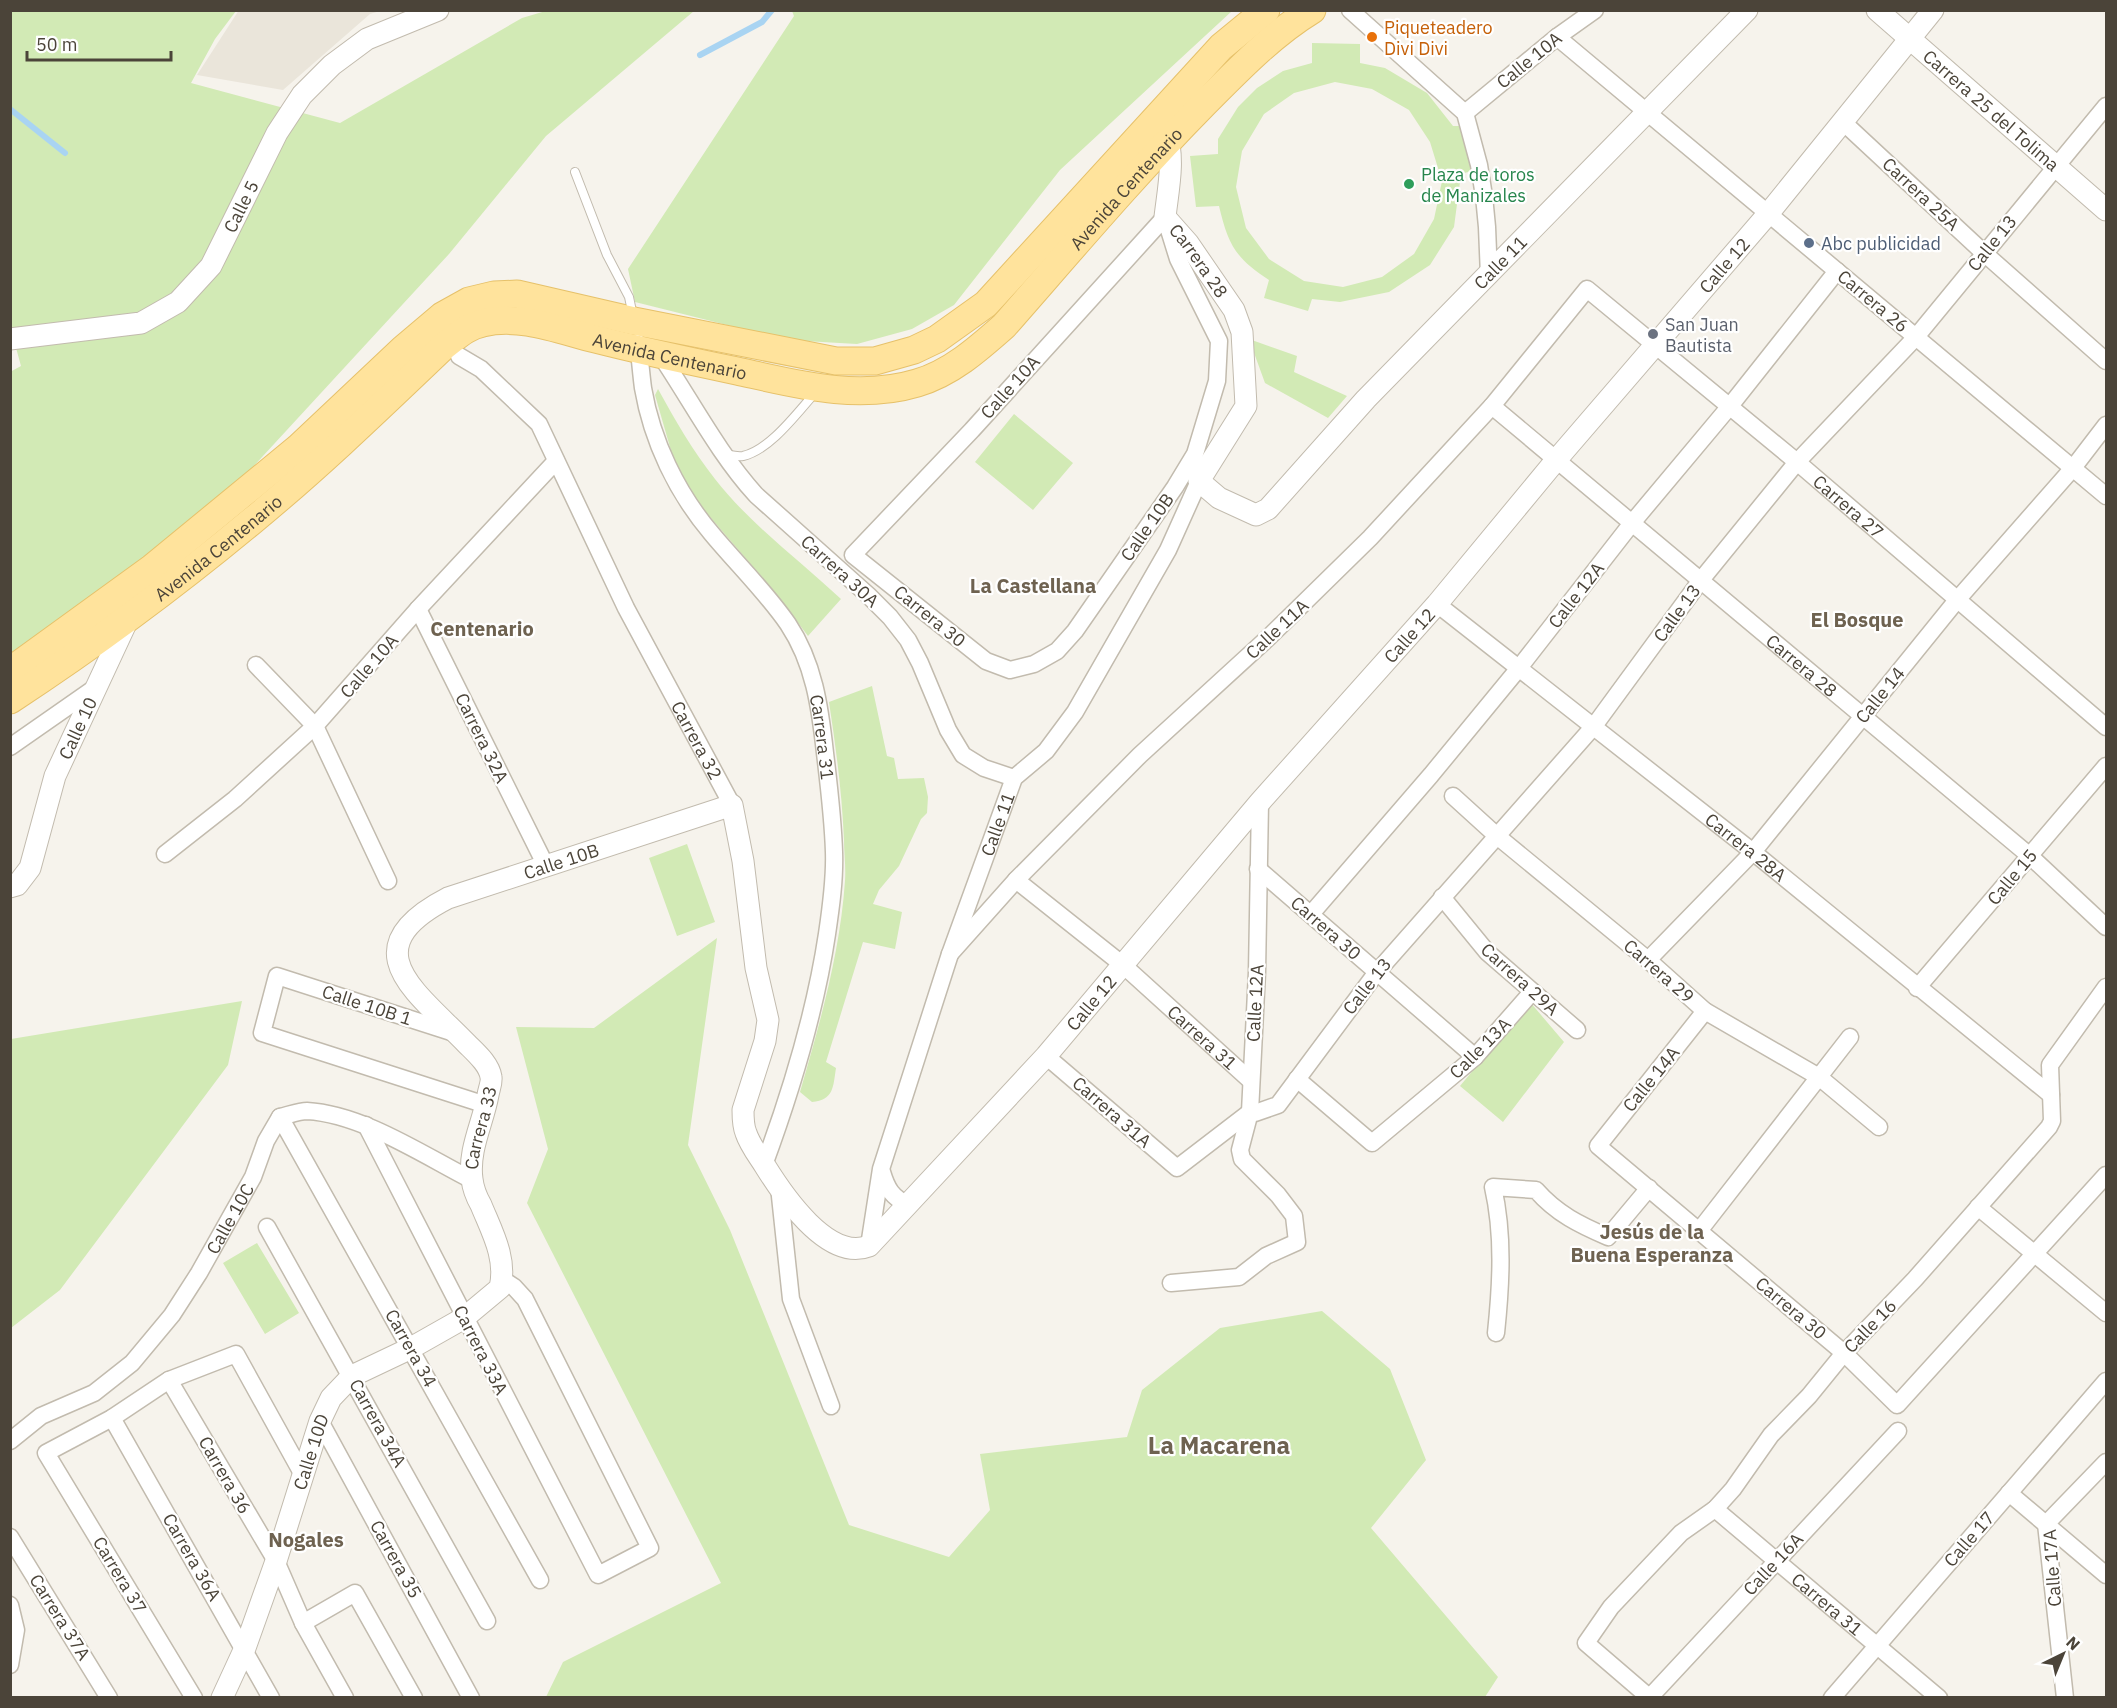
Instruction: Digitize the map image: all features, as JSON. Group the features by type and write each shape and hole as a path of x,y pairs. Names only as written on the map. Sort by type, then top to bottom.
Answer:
{"main road":[{"name":"Avenida Centenario","path":"10,671 152,568 298,448 403,349 442,316 469,302 494,295 518,294 634,321 836,361 875,361 914,350 945,334 986,304 1221,47 1266,10"},
{"name":"Avenida Centenario","path":"10,700 128,619 254,520 464,330 482,323 524,322 650,353 818,388 845,391 881,390 917,383 943,373 976,350 1004,326 1168,140 1240,68 1278,35 1312,10"},
{"path":"514,321 518,294"}],"street":[{"name":"Calle 5","path":"10,339 141,323 178,302 211,266 277,133 302,95 332,65 367,39 438,10"},
{"path":"1350,10 1465,113 1479,165 1484,196 1489,276"},
{"name":"Calle 10A","path":"1465,113 1557,37 1595,10"},
{"name":"Calle 11","path":"869,1246 881,1169 950,954 1014,778 1046,751 1076,712 1168,550 1199,481 1219,498 1256,515 1268,509 1366,399 1648,114 1747,10"},
{"name":"Carrera 25 del Tolima","path":"1876,10 1910,37 2106,210"},
{"name":"Calle 12","path":"869,1246 1046,1056 1260,802 1437,604 1557,459 1768,214 1933,10"},
{"name":"Carrera 26","path":"1557,37 2106,496"},
{"name":"Calle 13","path":"1250,1112 1255,1113 1278,1105 1377,972 1594,726 1701,580 1797,462 1916,337 2106,106"},
{"path":"1159,113 1168,140 1170,187 1165,217"},
{"name":"Carrera 25A","path":"1843,122 1984,253 2106,361"},
{"name":"Calle 10A","path":"853,555 972,430 1165,217"},
{"name":"Carrera 28","path":"1165,217 1188,243 1234,310 1242,332 1245,406 1199,481"},
{"name":"Carrera 28","path":"1165,217 1178,259 1219,341"},
{"name":"Calle 12A","path":"1311,914 1431,776 1632,523 1730,406 1837,271"},
{"name":"Carrera 27","path":"1587,289 1797,462 2106,727"},
{"name":"Calle 11A","path":"950,954 1016,880 1140,756 1333,577 1492,406 1587,289"},
{"name":"Carrera 30A","path":"634,321 650,353 723,454 756,495 868,596 890,617 908,640 948,729 963,755 984,768 1014,778"},
{"name":"Calle 10B","path":"1010,670 1034,664 1057,651 1075,631 1175,487 1195,454 1217,381 1219,341"},
{"name":"Carrera 31","path":"650,353 643,388 649,414 673,477 710,532 787,622 804,650 818,701 832,819 834,854 831,908 821,974 805,1044 787,1104 772,1176"},
{"name":"Carrera 32","path":"459,356 481,369 539,424 626,608 732,805 743,861 756,968 768,1020 765,1041 743,1110 743,1121 746,1134 772,1176"},
{"name":"Carrera 28","path":"1492,406 2030,856 2106,927"},
{"name":"Calle 14","path":"1648,960 1753,852 1957,600 2073,468 2106,425"},
{"name":"Calle 10A","path":"165,854 235,799 315,726 418,609 556,461"},
{"name":"Carrera 30","path":"853,555 986,661 1010,670"},
{"name":"Calle 10","path":"10,887 17,885 30,868 55,776 152,568"},
{"name":"Carrera 28A","path":"1437,604 1753,852 2051,1095"},
{"name":"Carrera 32A","path":"418,609 546,866"},
{"path":"256,665 315,726 388,881"},
{"path":"10,747 99,684"},
{"name":"Calle 15","path":"1917,988 2106,766"},
{"name":"Carrera 29","path":"1453,796 1497,836 1648,960 1705,1011 1819,1077 1879,1127"},
{"name":"Calle 12A","path":"1250,1112 1257,972 1260,802"},
{"name":"Calle 10B","path":"401,934 412,921 448,898 732,805"},
{"name":"Carrera 30","path":"1258,869 1475,1057"},
{"name":"Carrera 31","path":"1016,880 1123,965 1251,1081"},
{"name":"Carrera 29A","path":"1442,897 1487,952 1577,1030"},
{"name":"Carrera 33","path":"401,934 398,948 399,967 410,985 486,1065 492,1078 472,1156 472,1180 500,1251 501,1283"},
{"name":"Calle 10B 1","path":"458,1034 277,976 262,1033 486,1105"},
{"name":"Calle 16","path":"1650,1697 1586,1643 1611,1607 1681,1533 1715,1509 1733,1489 1771,1435 1809,1396 1844,1353 1916,1279 2049,1126 2052,1121 2050,1065 2106,987"},
{"name":"Calle 13A","path":"1297,1079 1372,1143 1475,1057 1532,992"},
{"name":"Calle 14A","path":"1598,1146 1705,1011"},
{"path":"1699,1232 1850,1037"},
{"name":"Carrera 31A","path":"1046,1056 1177,1168 1250,1112"},
{"path":"280,1117 305,1111 344,1117 366,1125 472,1180"},
{"path":"1171,1283 1239,1277 1266,1256 1297,1242 1294,1216 1278,1195 1242,1159 1240,1150 1250,1112"},
{"name":"Carrera 34","path":"280,1117 540,1580"},
{"name":"Calle 10C","path":"10,1441 41,1416 94,1392 132,1363 172,1315 199,1273 253,1177 266,1141 280,1117"},
{"name":"Carrera 33A","path":"366,1125 598,1575 650,1548 525,1299 514,1287 501,1283"},
{"name":"Carrera 30","path":"1598,1146 1844,1353 1897,1405 2035,1253"},
{"path":"881,1169 886,1188 895,1198 908,1205"},
{"path":"2035,1253 2106,1175"},
{"path":"772,1176 813,1227 831,1240 846,1247 861,1249 869,1246"},
{"path":"772,1176 791,1299 831,1406"},
{"path":"1496,1333 1501,1290 1499,1212 1493,1187 1536,1190 1548,1204 1571,1221 1608,1238 1649,1188"},
{"path":"1978,1207 2106,1313"},
{"name":"Carrera 34A","path":"267,1227 487,1622"},
{"name":"Calle 10D","path":"222,1698 245,1648 276,1561 320,1421 331,1398 352,1376 411,1348 464,1317 501,1283"},
{"path":"112,1418 169,1380 236,1354 303,1475"},
{"name":"Carrera 36","path":"169,1380 276,1561 303,1623 345,1698"},
{"name":"Calle 17","path":"1832,1698 2106,1381"},
{"name":"Carrera 37","path":"112,1418 46,1453 194,1698"},
{"name":"Carrera 36A","path":"112,1418 245,1648 271,1698"},
{"name":"Carrera 35","path":"320,1421 471,1698"},
{"name":"Calle 16A","path":"1650,1697 1898,1431"},
{"name":"Calle 17A","path":"2065,1698 2046,1524 2106,1462"},
{"path":"2009,1493 2106,1575"},
{"name":"Carrera 31","path":"1715,1509 1939,1698"},
{"name":"Carrera 37A","path":"10,1536 109,1698"},
{"path":"303,1623 355,1593 414,1698"},
{"path":"10,1605 16,1630 10,1665"}],"lane":[{"path":"575,172 608,255 629,297 634,321"},
{"path":"723,454 741,456 753,452 772,439 818,388"}],"shaded area":[{"path":"239,10 380,11 370,14 283,90 197,75"}],"green space":[{"path":"549,10 694,11 546,136 449,254 239,482 90,599 30,644 11,654 10,372 21,366 10,326 11,11 236,11 215,39 191,83 340,123 522,18"},
{"path":"792,11 1232,11 1060,170 954,305 912,329 857,344 787,340 635,302 628,269 794,16"},
{"path":"1312,43 1360,44 1360,63 1385,68 1427,93 1453,126 1465,126 1475,170 1461,174 1454,227 1430,265 1389,292 1340,302 1312,299 1308,311 1264,298 1269,280 1248,264 1235,249 1226,231 1219,206 1196,207 1190,156 1218,154 1218,139 1238,107 1257,88 1283,71 1312,63","holes":["1335,82 1372,89 1409,110 1430,142 1442,181 1434,219 1414,254 1382,277 1343,287 1304,281 1269,259 1246,228 1236,187 1242,151 1264,114 1294,93"]},
{"path":"1249,339 1297,356 1294,372 1347,396 1328,418 1265,383"},
{"path":"658,389 692,446 729,495 759,526 841,599 808,636 773,590 697,502 676,468 655,395"},
{"path":"1014,414 1073,463 1033,510 975,462"},
{"path":"872,686 887,756 894,758 898,779 924,778 928,797 927,813 921,819 899,866 879,890 873,904 902,912 895,949 863,942 826,1062 836,1068 833,1087 825,1099 812,1102 800,1092 834,961 845,876 840,788 829,702"},
{"path":"687,844 715,922 677,936 649,858"},
{"path":"717,938 688,1145 730,1230 849,1525 949,1557 990,1510 980,1454 1127,1437 1142,1390 1220,1328 1322,1311 1390,1369 1426,1460 1371,1528 1498,1677 1485,1697 546,1697 563,1662 721,1583 527,1203 548,1149 516,1027 594,1028"},
{"path":"242,1001 228,1065 60,1290 11,1328 11,1039"},
{"path":"1530,1002 1564,1042 1503,1122 1460,1086"},
{"path":"257,1243 299,1313 265,1334 223,1263"}],"waterway":[{"path":"700,55 762,22 772,10"},
{"path":"10,109 65,153"}],"place":[{"name":"Piqueteadero Divi Divi","path":"1372,37"},
{"name":"Plaza de toros de Manizales","path":"1409,184"},
{"name":"Abc publicidad","path":"1809,243"},
{"name":"San Juan Bautista","path":"1653,334"}],"district":[{"name":"La Castellana","path":"1033,585"},
{"name":"El Bosque","path":"1857,619"},
{"name":"Centenario","path":"482,628"},
{"name":"Jesús de la Buena Esperanza","path":"1652,1242"},
{"name":"La Macarena","path":"1219,1445"},
{"name":"Nogales","path":"306,1539"}]}
